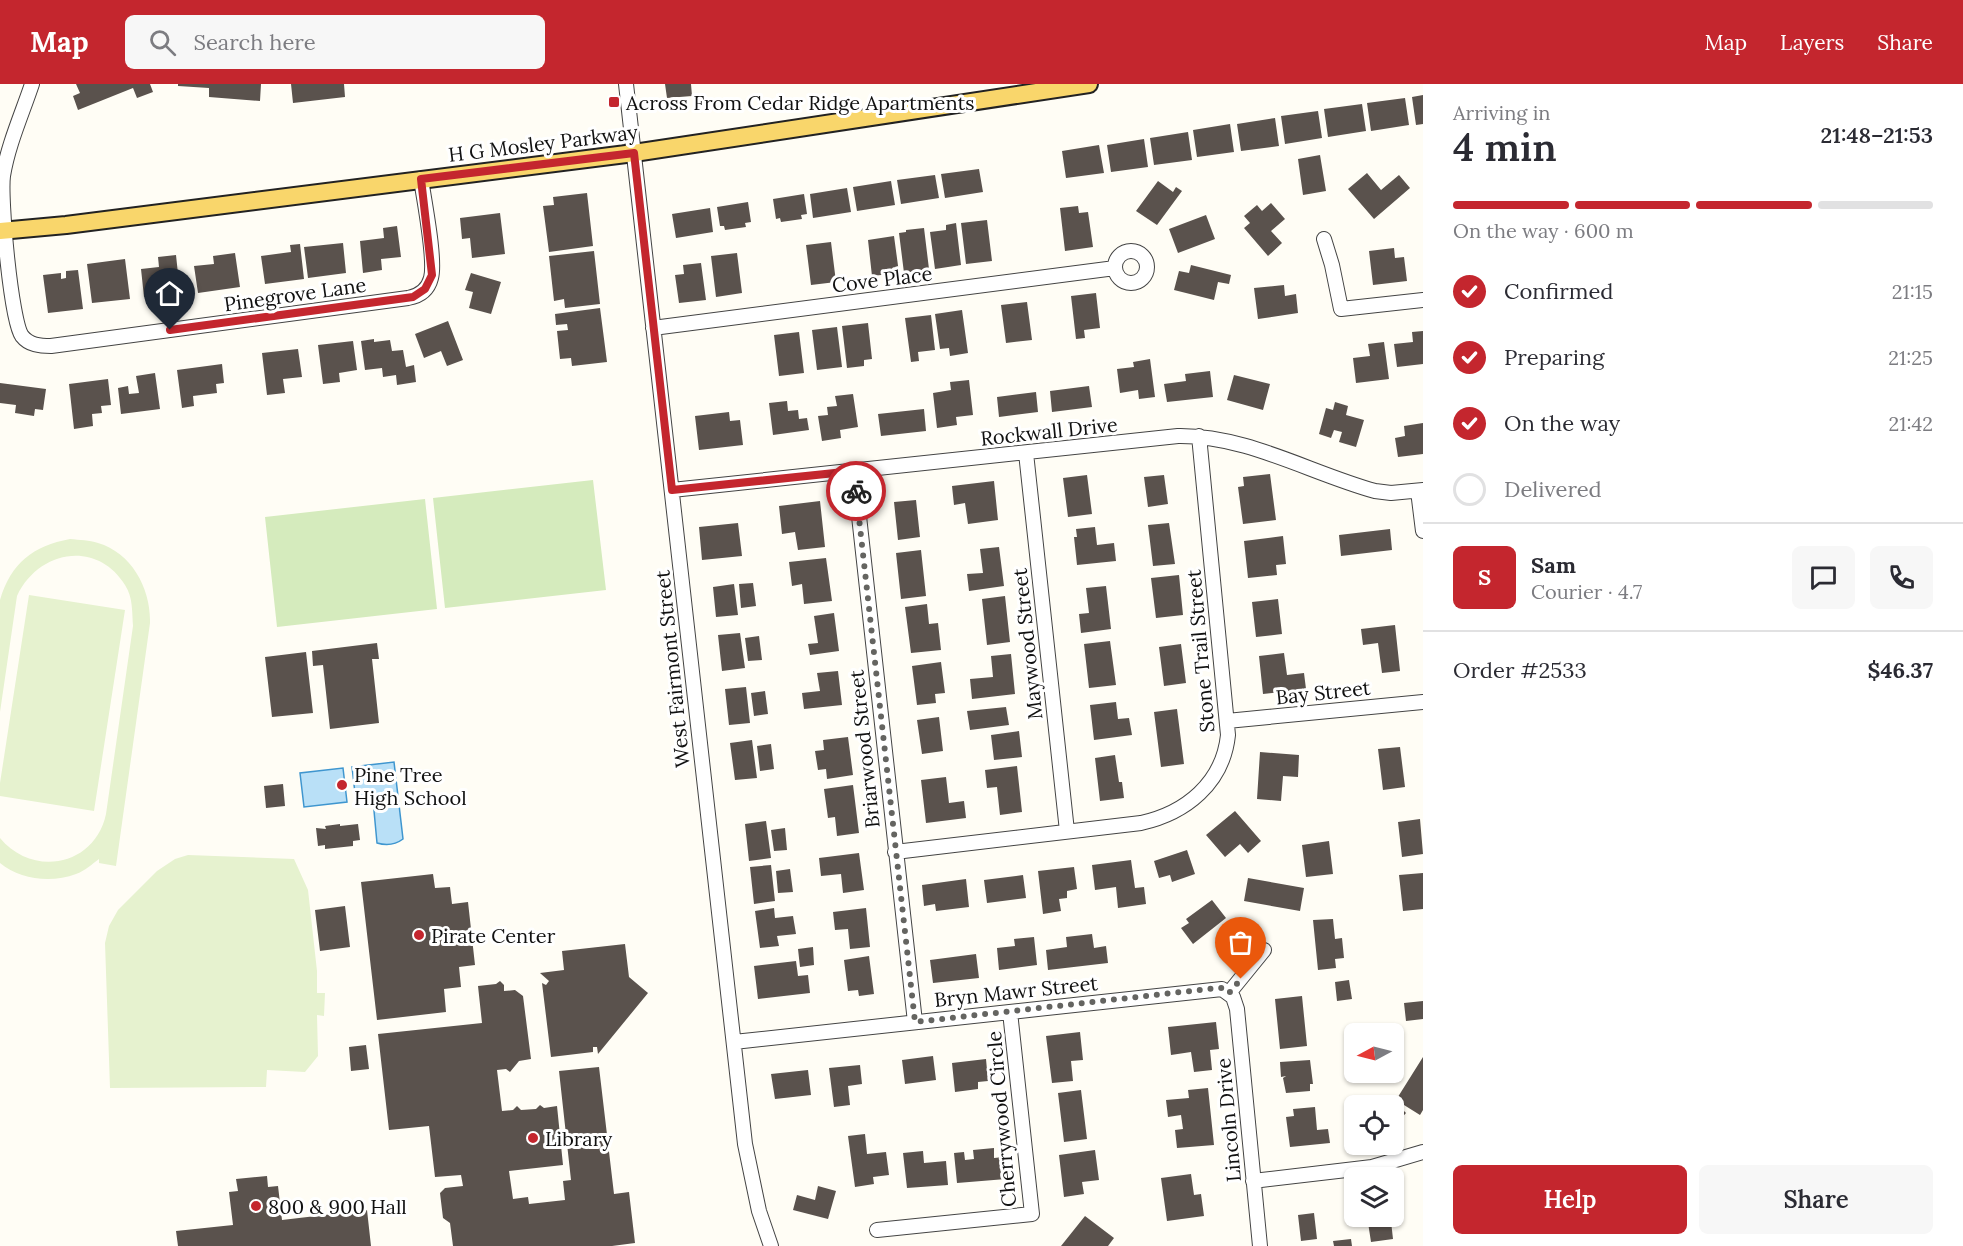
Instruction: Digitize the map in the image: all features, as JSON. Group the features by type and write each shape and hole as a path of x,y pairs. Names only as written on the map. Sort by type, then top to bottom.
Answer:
{"main road":[{"name":"H G Mosley Parkway","path":"2,231 66,225 634,153 1089,84"}],"street":[{"path":"2,231 3,176 32,84"},
{"name":"West Fairmont Street","path":"626,84 749,1167 759,1211 771,1246"},
{"name":"Pinegrove Lane","path":"2,231 19,330 30,343 51,346 396,300 418,295 428,285 432,269 421,179"},
{"path":"1324,239 1341,309 1423,300"},
{"name":"Cove Place","path":"654,328 1115,268"},
{"name":"Rockwall Drive","path":"672,490 1178,436 1199,436 1245,446 1375,491 1421,491"},
{"name":"Stone Trail Street","path":"895,852 1141,823 1159,819 1187,806 1208,783 1223,759 1226,748 1227,721 1199,436"},
{"name":"Maywood Street","path":"1026,453 1067,831"},
{"name":"Briarwood Street","path":"854,471 915,1022"},
{"path":"1421,491 1423,531"},
{"name":"Bay Street","path":"1227,721 1423,702"},
{"path":"1229,993 1264,950"},
{"name":"Bryn Mawr Street","path":"734,1042 1217,988 1222,988 1229,993"},
{"name":"Lincoln Drive","path":"1229,993 1236,1002 1237,1009 1260,1246"},
{"name":"Cherrywood Circle","path":"877,1230 1032,1214 1010,1011"},
{"path":"1253,1181 1356,1170 1394,1162 1423,1152"}],"green space":[{"path":"593,480 606,590 445,608 433,498"},
{"path":"425,499 437,609 277,627 265,517"},
{"path":"70,539 91,541 110,548 130,564 143,585 150,623 116,866 99,863 99,859 76,874 47,879 17,873 0,863 0,838 14,851 45,862 76,855 100,832 106,814 133,626 132,605 128,590 113,570 99,561 84,556 68,556 39,569 26,581 17,596 0,712 0,600 5,587 10,576 25,558 45,546"},
{"path":"29,595 125,610 94,811 0,796 0,783"},
{"path":"188,855 294,859 308,890 317,971 317,993 325,993 324,1016 317,1015 318,1056 305,1072 267,1070 266,1087 110,1088 105,943 109,926 118,910 157,871 175,859"}],"water":[{"path":"394,762 403,839 394,844 377,843 373,800 356,802 352,767"},
{"path":"343,768 347,802 304,807 300,773"}],"building":[{"path":"76,84 150,84 153,92 137,98 133,88 78,110 73,96 80,93"},
{"path":"178,84 261,84 260,101 209,97 209,88 178,86"},
{"path":"291,84 344,84 345,97 293,103"},
{"path":"665,84 691,84 692,96 667,98"},
{"path":"1423,95 1423,124 1416,125 1412,97"},
{"path":"1405,98 1409,125 1371,131 1367,103"},
{"path":"1362,104 1366,131 1328,137 1324,109"},
{"path":"1318,111 1322,138 1285,144 1281,116"},
{"path":"1275,118 1279,146 1241,151 1237,124"},
{"path":"1230,124 1234,152 1197,157 1193,130"},
{"path":"1188,132 1192,160 1154,165 1150,138"},
{"path":"1144,139 1148,167 1111,172 1107,145"},
{"path":"1099,145 1104,173 1066,178 1062,151"},
{"path":"1320,155 1326,191 1303,195 1298,159"},
{"path":"979,169 983,192 945,198 941,174"},
{"path":"1367,173 1381,190 1399,175 1410,188 1374,219 1348,189"},
{"path":"935,175 939,198 901,204 897,180"},
{"path":"891,181 895,205 857,211 853,187"},
{"path":"1158,181 1173,192 1176,187 1182,191 1157,225 1136,211"},
{"path":"847,188 851,212 813,218 810,194"},
{"path":"587,193 593,246 549,252 543,206 554,205 553,197"},
{"path":"804,194 807,214 801,215 802,219 781,222 780,218 776,219 773,199"},
{"path":"748,202 751,222 745,223 746,227 725,230 724,226 720,226 717,207"},
{"path":"1271,203 1285,219 1271,231 1282,243 1268,256 1244,228 1250,223 1244,216 1257,205 1262,211"},
{"path":"1078,206 1079,213 1088,212 1093,247 1065,251 1060,208"},
{"path":"710,208 713,232 676,238 672,214"},
{"path":"500,213 505,254 472,258 470,238 462,239 460,218"},
{"path":"1206,215 1215,239 1178,253 1169,229"},
{"path":"987,220 992,261 966,264 961,223"},
{"path":"956,223 961,265 935,269 930,232 946,230 946,225"},
{"path":"397,226 401,257 381,259 382,270 363,273 360,241 384,238 383,228"},
{"path":"924,228 929,269 904,273 899,233"},
{"path":"894,236 899,273 872,276 868,240"},
{"path":"831,242 836,282 811,285 806,245"},
{"path":"343,243 346,273 308,278 304,247"},
{"path":"300,244 304,279 265,284 261,256 291,252 290,245"},
{"path":"1394,248 1395,258 1404,257 1407,281 1373,285 1369,251"},
{"path":"594,251 600,304 565,308 564,299 554,301 549,256"},
{"path":"235,253 240,287 198,293 194,266 214,264 213,256"},
{"path":"737,253 742,293 716,297 711,256"},
{"path":"176,255 180,293 144,297 141,269 159,267 158,257"},
{"path":"125,259 130,299 92,303 87,264"},
{"path":"701,263 706,300 679,303 675,275 684,274 683,265"},
{"path":"1191,265 1231,275 1229,284 1218,282 1214,300 1174,290 1179,271 1189,273"},
{"path":"78,270 83,309 48,313 43,275 61,273 61,279 66,278 66,271"},
{"path":"471,273 501,282 491,314 469,308 473,292 465,290"},
{"path":"1284,285 1285,296 1296,294 1298,313 1258,319 1254,288"},
{"path":"1096,293 1100,328 1084,330 1085,338 1076,339 1071,296"},
{"path":"1027,302 1032,340 1006,343 1001,305"},
{"path":"600,308 607,362 572,366 571,358 560,359 557,331 568,330 567,324 556,325 555,314"},
{"path":"962,310 968,353 950,356 949,348 940,349 935,314"},
{"path":"931,315 935,350 918,352 919,361 911,362 905,318"},
{"path":"448,321 463,360 447,366 441,351 424,358 415,334"},
{"path":"868,323 872,359 864,360 864,366 847,368 842,326"},
{"path":"837,327 842,367 817,370 812,330"},
{"path":"1423,331 1423,364 1397,367 1394,344 1413,342 1412,332"},
{"path":"799,332 804,373 779,376 774,335"},
{"path":"374,339 374,342 390,340 392,351 403,350 406,367 414,365 416,382 397,385 396,375 383,377 382,368 365,370 361,341"},
{"path":"353,341 357,370 339,373 340,382 323,384 318,345"},
{"path":"1384,342 1389,379 1356,383 1353,358 1370,356 1368,344"},
{"path":"298,349 302,377 283,379 285,393 267,395 262,353"},
{"path":"1150,359 1155,397 1139,399 1138,390 1120,393 1117,369 1134,367 1133,362"},
{"path":"222,364 224,383 216,384 217,393 193,396 194,406 182,408 177,370"},
{"path":"1210,371 1213,397 1167,402 1164,384 1186,381 1185,374"},
{"path":"155,373 160,409 121,414 118,388 128,386 129,394 139,393 136,376"},
{"path":"1234,375 1270,384 1263,410 1227,400"},
{"path":"108,379 111,405 101,406 102,413 92,414 93,426 74,429 69,384"},
{"path":"969,380 973,415 956,417 957,425 937,428 933,393 951,390 950,382"},
{"path":"0,383 46,389 43,410 35,409 34,416 15,413 16,405 0,403"},
{"path":"1089,386 1092,407 1052,412 1050,391"},
{"path":"1036,392 1038,412 999,417 997,397"},
{"path":"853,394 858,427 840,430 841,438 822,441 818,416 828,415 827,407 837,406 835,396"},
{"path":"787,401 788,411 798,410 799,419 807,418 809,430 773,435 769,403"},
{"path":"1335,402 1348,406 1346,415 1364,420 1356,447 1339,442 1342,432 1334,430 1331,438 1319,434 1326,408 1333,410"},
{"path":"924,409 926,431 881,436 878,414"},
{"path":"729,412 730,421 740,420 743,445 699,450 695,416"},
{"path":"1423,423 1423,454 1398,457 1395,438 1405,436 1404,426"},
{"path":"1270,474 1276,520 1243,524 1238,487 1244,486 1243,477"},
{"path":"1087,475 1092,514 1068,517 1063,478"},
{"path":"1164,475 1168,504 1148,507 1144,477"},
{"path":"994,481 998,520 968,524 965,503 954,505 952,486"},
{"path":"916,500 920,537 898,540 894,502"},
{"path":"820,501 825,547 798,550 795,532 782,534 779,506"},
{"path":"738,523 742,556 702,560 699,527"},
{"path":"1169,523 1175,564 1153,566 1148,525"},
{"path":"1095,527 1097,545 1114,543 1116,561 1077,565 1074,537 1077,537 1076,529"},
{"path":"1390,529 1392,550 1341,556 1339,535"},
{"path":"1283,536 1286,564 1276,565 1277,575 1248,578 1244,541"},
{"path":"999,547 1004,586 969,591 967,574 983,573 980,549"},
{"path":"921,550 926,596 901,599 896,553"},
{"path":"826,558 832,601 804,604 802,584 792,586 789,562"},
{"path":"1179,575 1183,615 1156,618 1151,578"},
{"path":"753,583 756,606 741,608 739,584"},
{"path":"734,584 738,615 716,617 713,587"},
{"path":"1106,586 1111,629 1081,633 1079,614 1089,613 1086,588"},
{"path":"1005,596 1010,642 987,645 982,599"},
{"path":"1278,599 1282,634 1256,637 1252,602"},
{"path":"927,604 929,624 938,623 941,650 911,653 905,607"},
{"path":"834,613 839,651 810,655 808,644 818,643 814,616"},
{"path":"1395,625 1400,671 1382,673 1378,643 1363,645 1361,629"},
{"path":"740,633 745,668 722,671 718,635"},
{"path":"759,636 762,660 748,661 745,638"},
{"path":"1110,641 1116,685 1089,688 1084,644"},
{"path":"377,643 379,659 372,659 379,723 330,729 323,665 313,666 312,651"},
{"path":"1181,644 1186,683 1164,686 1159,647"},
{"path":"306,652 313,713 272,717 265,657"},
{"path":"1284,653 1287,675 1304,673 1306,689 1263,694 1259,656"},
{"path":"1011,654 1015,694 972,699 970,679 993,677 991,656"},
{"path":"941,662 945,693 935,694 936,703 917,705 912,666"},
{"path":"838,671 842,705 804,709 802,693 820,691 817,673"},
{"path":"746,687 750,723 729,725 725,689"},
{"path":"765,691 768,714 754,716 751,693"},
{"path":"1116,702 1118,719 1129,718 1132,735 1094,740 1090,705"},
{"path":"1006,707 1009,725 970,730 967,711"},
{"path":"1177,709 1184,764 1161,767 1154,712"},
{"path":"939,717 943,751 922,754 917,720"},
{"path":"1019,731 1022,757 994,760 991,735"},
{"path":"848,737 853,775 827,779 826,769 818,770 815,751 824,750 823,740"},
{"path":"752,740 757,778 735,780 730,743"},
{"path":"771,744 774,769 760,771 757,746"},
{"path":"1400,747 1405,787 1383,790 1378,749"},
{"path":"1260,752 1299,755 1298,777 1283,776 1281,801 1257,799"},
{"path":"1115,755 1124,798 1100,801 1095,758"},
{"path":"1017,766 1022,812 1000,815 997,787 987,788 985,770"},
{"path":"946,777 949,803 964,801 966,818 926,823 921,780"},
{"path":"283,784 285,806 266,808 264,786"},
{"path":"853,785 859,833 837,836 835,817 828,818 824,789"},
{"path":"1235,811 1261,841 1248,853 1240,844 1225,857 1206,835"},
{"path":"1420,819 1423,854 1402,857 1398,822"},
{"path":"766,821 771,858 749,861 745,824"},
{"path":"340,824 340,826 358,824 360,840 353,841 353,846 325,849 325,845 318,846 316,828 326,829 325,826"},
{"path":"785,828 787,850 774,851 771,830"},
{"path":"1329,841 1333,874 1306,877 1302,845"},
{"path":"1187,850 1195,874 1172,882 1170,875 1159,878 1154,861"},
{"path":"859,853 864,890 843,893 841,874 821,876 819,858"},
{"path":"1131,860 1135,888 1144,887 1146,904 1118,908 1116,887 1095,890 1092,865"},
{"path":"771,865 775,901 754,904 750,867"},
{"path":"1074,867 1077,889 1067,891 1067,898 1059,899 1061,911 1043,914 1038,871"},
{"path":"790,869 793,892 778,893 776,871"},
{"path":"1423,873 1423,909 1403,911 1399,875"},
{"name":"Pirate Center","path":"433,874 435,888 450,887 452,904 468,902 475,965 459,967 461,987 444,989 446,1012 377,1020 361,882"},
{"path":"1023,875 1026,898 987,903 984,880"},
{"path":"1248,878 1304,888 1300,911 1244,901"},
{"path":"966,879 969,907 936,911 935,904 924,906 922,885"},
{"path":"1212,900 1226,918 1193,944 1181,928 1189,923 1186,919"},
{"path":"345,906 350,947 320,951 315,910"},
{"path":"774,908 775,918 793,916 796,934 777,936 779,946 760,948 755,911"},
{"path":"866,908 870,947 850,949 848,929 835,930 833,912"},
{"path":"1333,919 1335,939 1342,938 1344,958 1335,959 1336,968 1318,970 1313,920"},
{"path":"1092,934 1094,948 1106,946 1108,963 1048,970 1046,950 1067,947 1066,937"},
{"path":"1034,937 1037,965 999,970 997,948 1015,946 1014,939"},
{"path":"625,944 629,977 648,993 598,1054 597,1047 593,1047 593,1052 551,1057 542,983 546,985 549,981 540,973 564,970 562,951"},
{"path":"813,947 814,965 800,967 798,949"},
{"path":"976,954 979,978 933,983 930,960"},
{"path":"869,956 874,994 859,996 858,990 848,991 844,960"},
{"path":"796,961 798,976 808,975 810,993 758,999 754,966"},
{"path":"1349,980 1352,999 1337,1001 1335,982"},
{"path":"500,981 504,985 504,991 515,990 523,996 531,1059 519,1061 510,1072 506,1069 497,1070 502,1111 513,1110 517,1106 521,1110 536,1109 540,1105 544,1108 557,1106 563,1165 509,1171 513,1199 528,1197 529,1204 565,1200 563,1181 571,1180 559,1071 599,1067 614,1194 629,1192 635,1243 612,1246 453,1246 450,1223 443,1218 440,1193 445,1188 463,1186 461,1175 435,1177 429,1126 389,1130 378,1034 482,1023 478,986 496,984"},
{"path":"1302,996 1307,1046 1280,1049 1275,999"},
{"path":"1423,1001 1423,1019 1406,1021 1404,1003"},
{"path":"1216,1022 1219,1049 1210,1050 1212,1070 1194,1072 1191,1052 1171,1055 1168,1027"},
{"path":"1080,1032 1083,1060 1071,1061 1073,1081 1052,1083 1046,1036"},
{"path":"366,1045 369,1069 351,1071 349,1047"},
{"path":"933,1056 936,1080 905,1084 902,1060"},
{"path":"1423,1057 1423,1110 1420,1115 1404,1105 1404,1095 1399,1095"},
{"path":"986,1059 988,1081 978,1082 978,1089 955,1092 952,1063"},
{"path":"1310,1060 1313,1084 1310,1084 1310,1091 1286,1093 1283,1078 1286,1076 1281,1077 1280,1062"},
{"path":"860,1065 862,1084 848,1086 850,1105 834,1107 829,1068"},
{"path":"808,1070 811,1095 775,1099 771,1074"},
{"path":"1208,1088 1214,1145 1177,1148 1175,1130 1183,1129 1181,1115 1168,1117 1166,1100 1189,1098 1188,1090"},
{"path":"1081,1090 1087,1139 1064,1142 1058,1093"},
{"path":"1315,1107 1317,1130 1328,1129 1330,1143 1290,1147 1286,1117 1294,1116 1293,1109"},
{"path":"865,1134 867,1154 886,1152 889,1175 873,1177 874,1184 855,1187 848,1136"},
{"path":"994,1148 994,1158 1004,1157 1006,1179 957,1183 954,1153 964,1152 965,1160 974,1159 973,1150"},
{"path":"1095,1150 1099,1180 1082,1182 1084,1194 1064,1197 1059,1155"},
{"path":"923,1151 924,1163 946,1161 948,1185 907,1188 903,1153"},
{"path":"1191,1174 1194,1195 1201,1194 1204,1216 1167,1221 1161,1178"},
{"path":"267,1176 268,1187 278,1186 282,1220 367,1210 371,1246 178,1246 176,1231 233,1225 229,1192 238,1191 236,1179"},
{"path":"818,1186 836,1191 828,1219 793,1210 797,1195 815,1200"},
{"path":"1314,1213 1317,1239 1301,1241 1298,1215"},
{"path":"1085,1216 1114,1238 1108,1246 1061,1246"},
{"path":"1369,1227 1392,1227 1393,1239 1371,1242"},
{"path":"1351,1239 1352,1246 1334,1246 1333,1241"}],"way so far":[{"path":"856,491 915,1022 1217,988 1222,988 1229,993 1241,979"}],"place":[{"name":"Across From Cedar Ridge Apartments","path":"614,102"},
{"name":"Pine Tree High School","path":"342,785"},
{"name":"Pirate Center","path":"419,935"},
{"name":"Library","path":"533,1138"},
{"name":"800 & 900 Hall","path":"256,1206"}],"route":[{"path":"170,330 413,297 425,289 432,275 421,179 634,153 672,490 854,471 856,491"}]}
